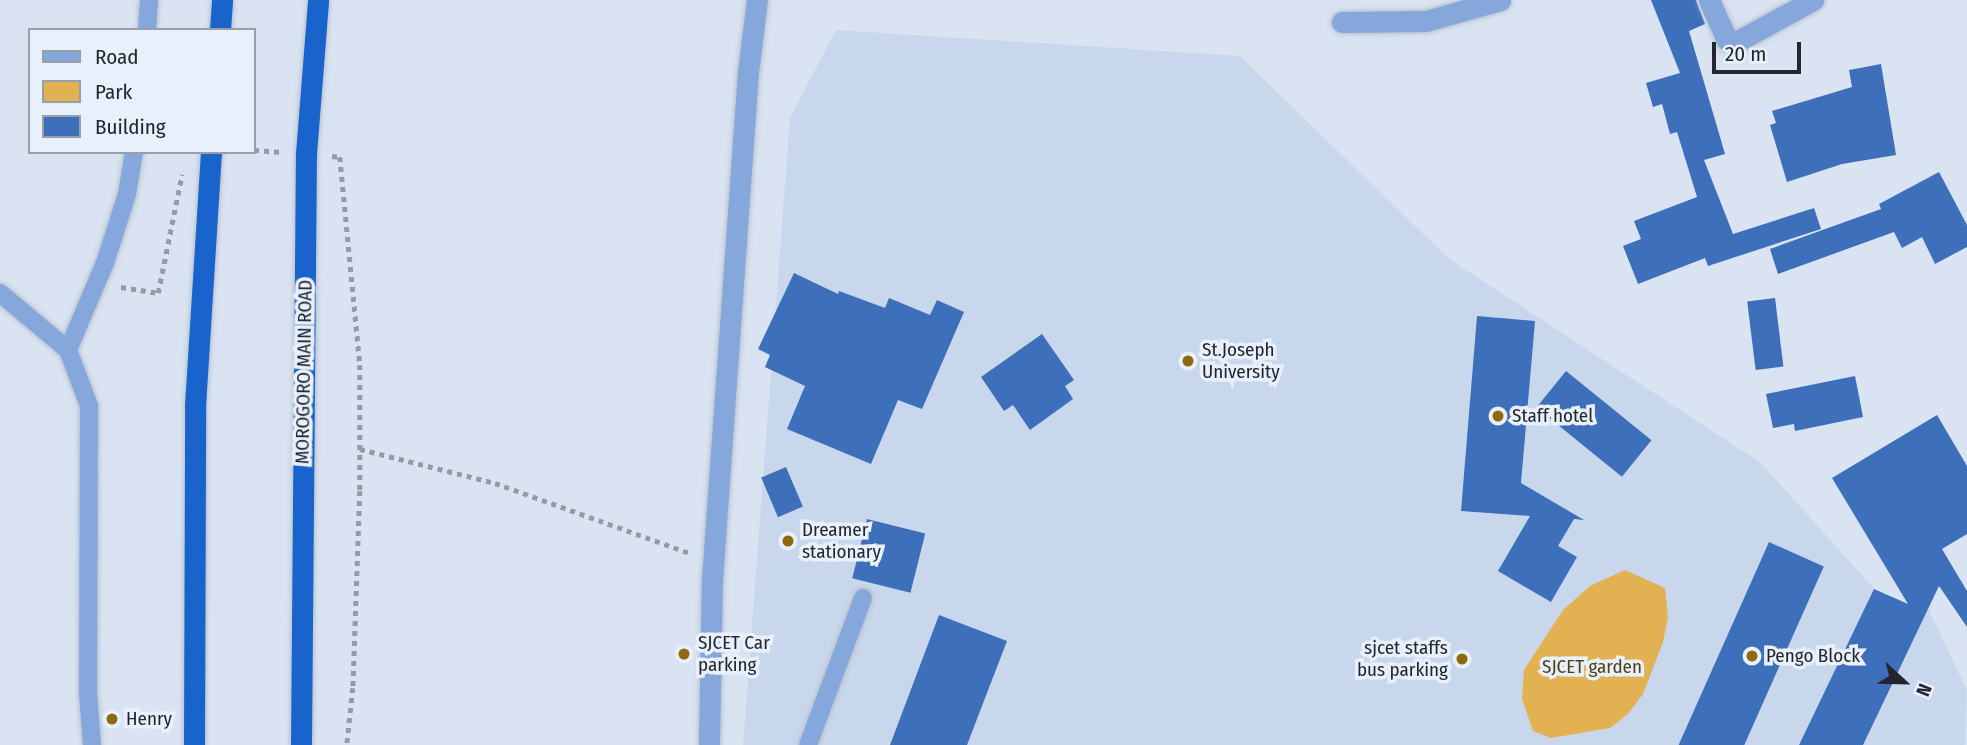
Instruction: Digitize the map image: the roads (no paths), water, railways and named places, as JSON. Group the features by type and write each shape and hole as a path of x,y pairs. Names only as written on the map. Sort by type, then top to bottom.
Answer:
{"highway":[{"path":"220,28 222,0"},
{"name":"MOROGORO MAIN ROAD","path":"301,745 306,154 318,0"},
{"path":"194,745 195,405 211,154"}],"street":[{"path":"709,745 713,558 748,72 757,0"},
{"path":"1342,22 1426,21 1500,0"},
{"path":"1709,0 1727,40 1736,43 1813,0"}],"lane":[{"path":"147,28 149,0"},
{"path":"68,350 97,283 127,194 134,154"},
{"path":"0,293 68,350 89,406 88,694 92,745"},
{"path":"808,745 863,598"}],"place":[{"name":"St.Joseph University","path":"1188,361"},
{"name":"Staff hotel","path":"1498,416"},
{"name":"Dreamer stationary","path":"788,541"},
{"name":"SJCET Car parking","path":"684,654"},
{"name":"Pengo Block","path":"1752,656"},
{"name":"sjcet staffs bus parking","path":"1462,659"},
{"name":"Henry","path":"112,719"}],"park label":[{"name":"SJCET garden","path":"1592,667"}]}
